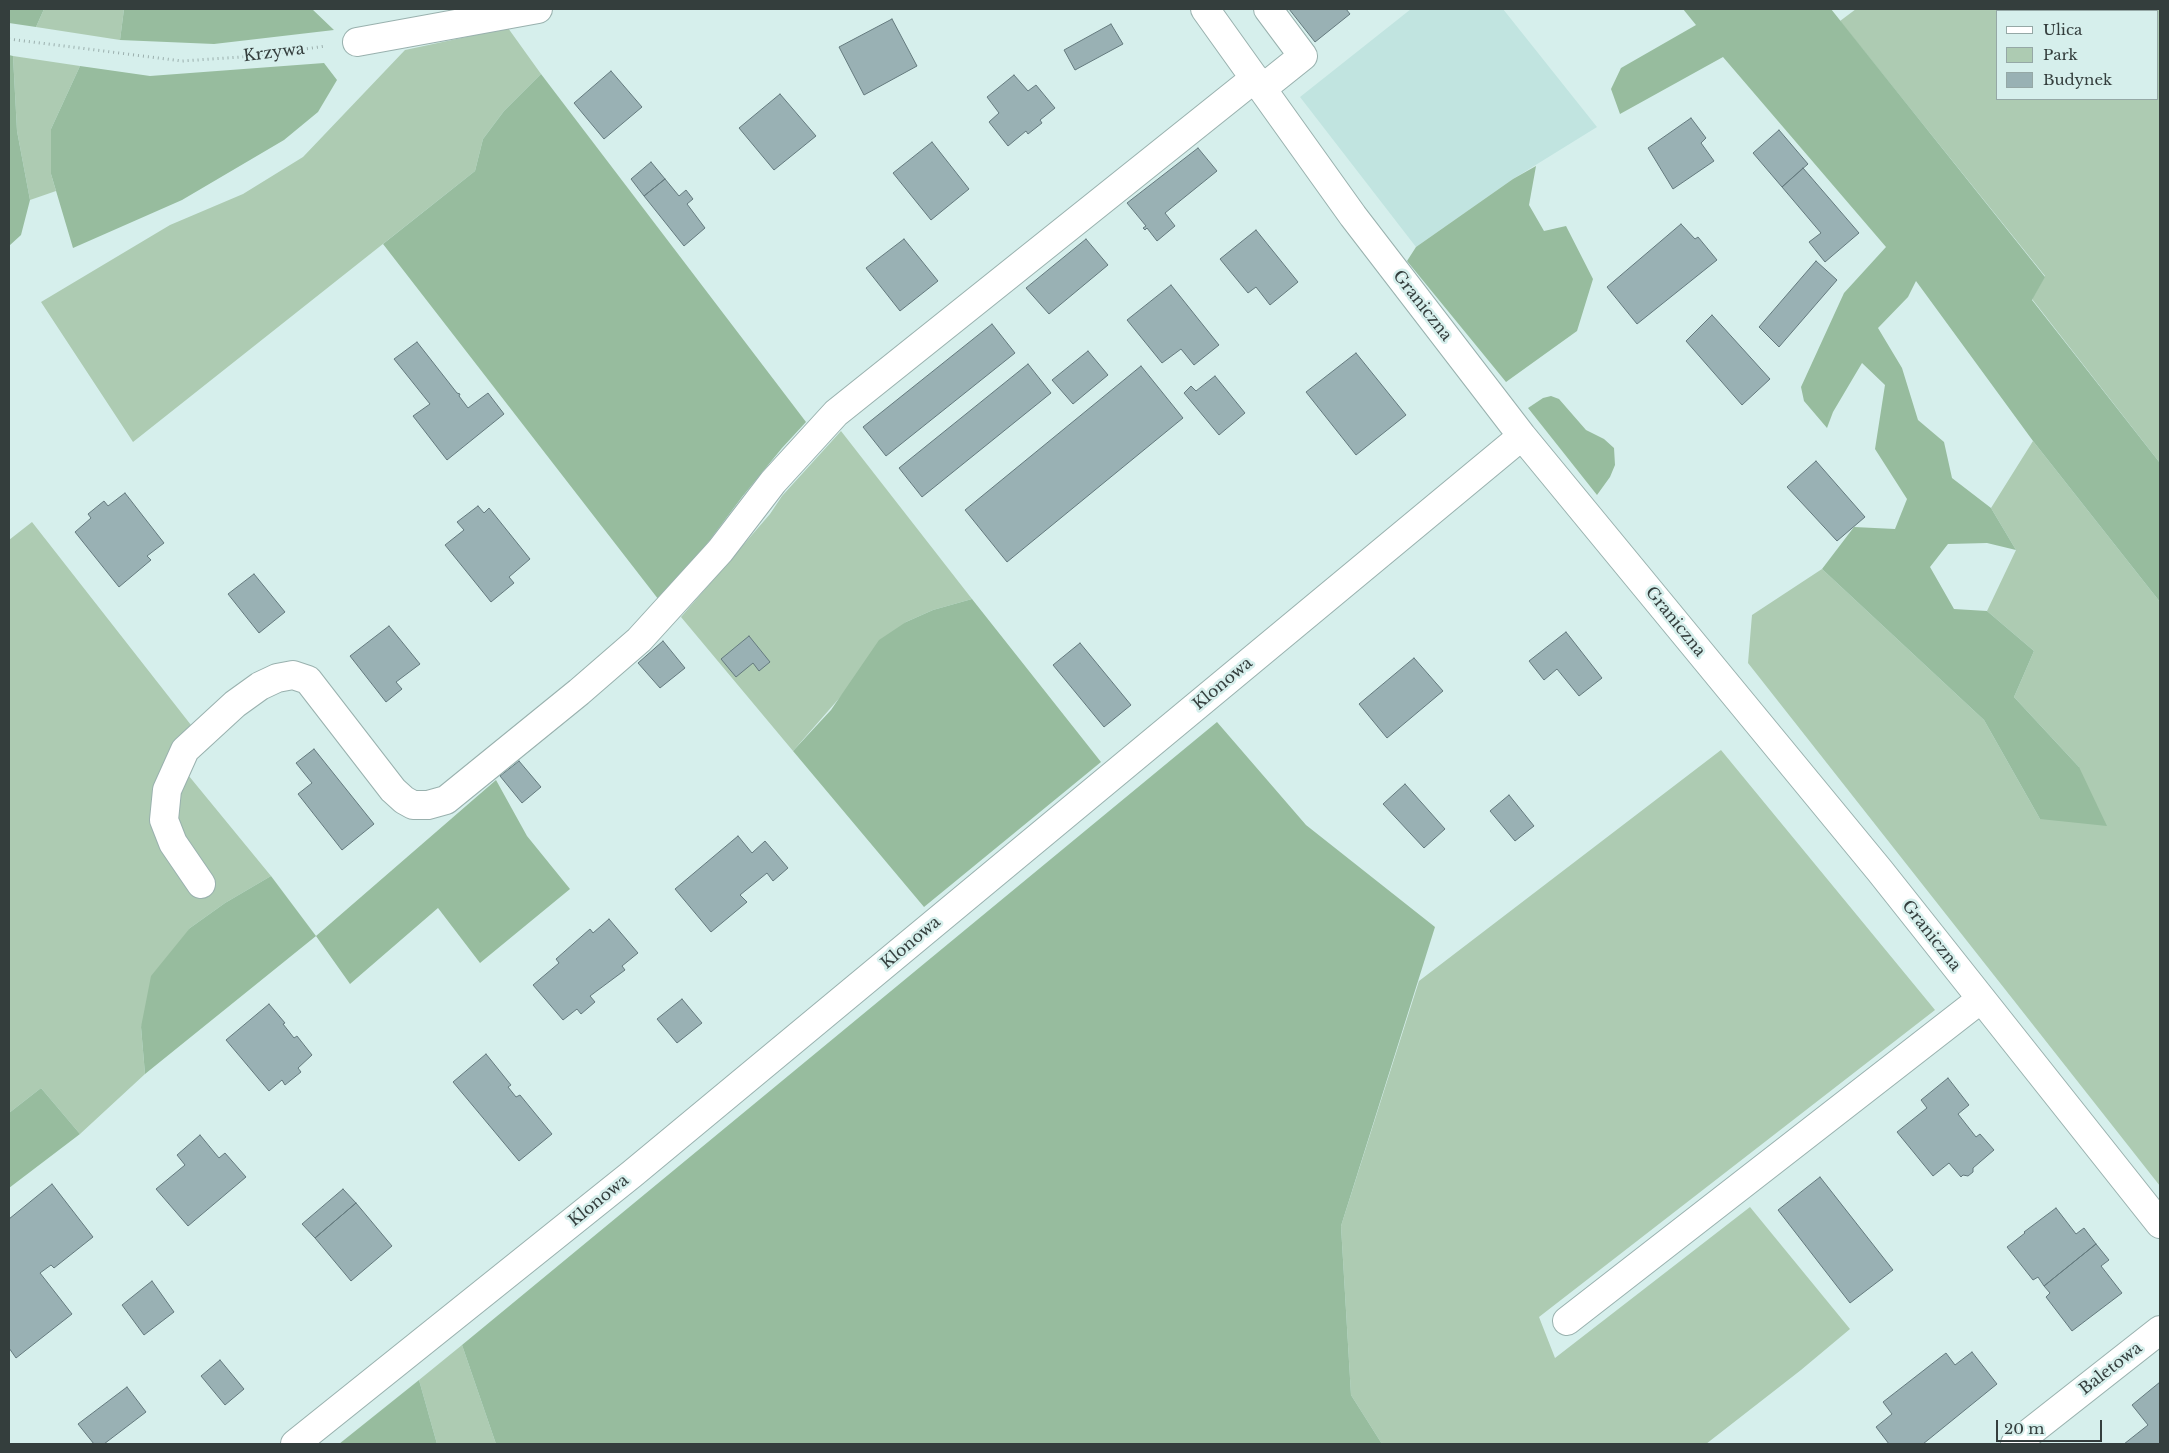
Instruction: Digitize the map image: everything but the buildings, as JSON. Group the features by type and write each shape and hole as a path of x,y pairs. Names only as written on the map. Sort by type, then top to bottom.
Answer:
{"street":[{"path":"357,42 538,9"},
{"name":"Graniczna","path":"1205,9 1353,216 1522,436 1880,871 2160,1224"},
{"path":"201,884 173,843 164,820 167,790 185,750 235,704 260,686 276,678 293,675 308,680 394,790 404,800 413,805 428,805 446,800 580,692 640,640 720,551 773,482 836,413 1259,83 1303,56 1268,9"},
{"name":"Klonowa","path":"295,1444 632,1174 1522,436"},
{"path":"1567,1321 1981,998"},
{"name":"Baletowa","path":"2015,1444 2160,1330"}],"path":[{"name":"Krzywa","path":"9,39 182,62 256,56 357,42"}],"shaded area":[{"path":"1411,9 1503,9 1597,127 1513,179 1416,247 1300,97"}],"green space":[{"path":"9,9 44,9 36,27 9,23"},
{"path":"44,9 124,9 120,40 36,27"},
{"path":"124,9 312,9 334,30 214,44 120,40"},
{"path":"1683,9 1831,9 2045,277 2032,300 2160,463 2160,602 2033,441 1916,281 1908,297 1878,328 1902,368 1918,420 1944,442 1952,478 1991,508 2016,550 1987,543 1948,544 1930,567 1954,609 1987,611 2034,651 2014,697 2079,767 2107,826 2040,819 1984,720 1822,569 1854,527 1895,529 1907,499 1875,449 1885,385 1862,363 1833,412 1827,428 1804,401 1801,387 1844,293 1886,247 1723,57 1620,114 1611,89 1621,68 1696,25"},
{"path":"1856,9 2160,9 2160,463 2032,299 2045,276 1840,21"},
{"path":"508,28 541,74 504,111 483,139 475,171 133,442 41,302 170,225 243,194 303,157 405,50"},
{"path":"9,55 13,56 17,131 30,200 21,235 9,246"},
{"path":"13,56 80,66 51,129 51,174 56,191 30,200 17,131"},
{"path":"324,63 337,80 318,112 284,140 182,200 73,248 51,174 51,129 80,66 150,76"},
{"path":"541,74 806,422 742,497 662,604 383,244 475,171 483,139 504,111"},
{"path":"1536,166 1529,205 1544,231 1566,226 1593,279 1577,331 1506,382 1407,261 1416,247 1513,179"},
{"path":"1551,396 1559,399 1586,430 1604,439 1614,448 1615,465 1610,477 1597,495 1528,408 1543,398"},
{"path":"841,431 972,599 933,610 906,622 793,751 681,617 770,514 782,496"},
{"path":"2033,441 2160,602 2160,1186 1748,663 1752,615 1822,569 1984,720 2040,819 2079,767 2014,697 2034,651 1987,611 2016,550 1991,508"},
{"path":"32,522 209,748 184,770 271,876 225,903 190,928 141,1027 145,1074 80,1134 41,1088 9,1113 9,540"},
{"path":"972,599 1101,762 924,907 793,751 831,710 879,640 906,622 933,610"},
{"path":"1217,722 1306,825 1435,927 1341,1226 1351,1395 1382,1444 496,1444 462,1345"},
{"path":"1721,750 1935,1010 1539,1317 1555,1358 1750,1207 1850,1329 1706,1444 1382,1444 1351,1395 1341,1226 1419,981"},
{"path":"496,780 527,836 570,889 480,963 438,908 350,984 316,936"},
{"path":"271,876 316,936 145,1074 141,1027 151,976 190,928 225,903"},
{"path":"41,1088 80,1134 9,1188 9,1113"},
{"path":"462,1345 496,1444 437,1444 419,1380"},
{"path":"419,1380 437,1444 339,1444"}]}
